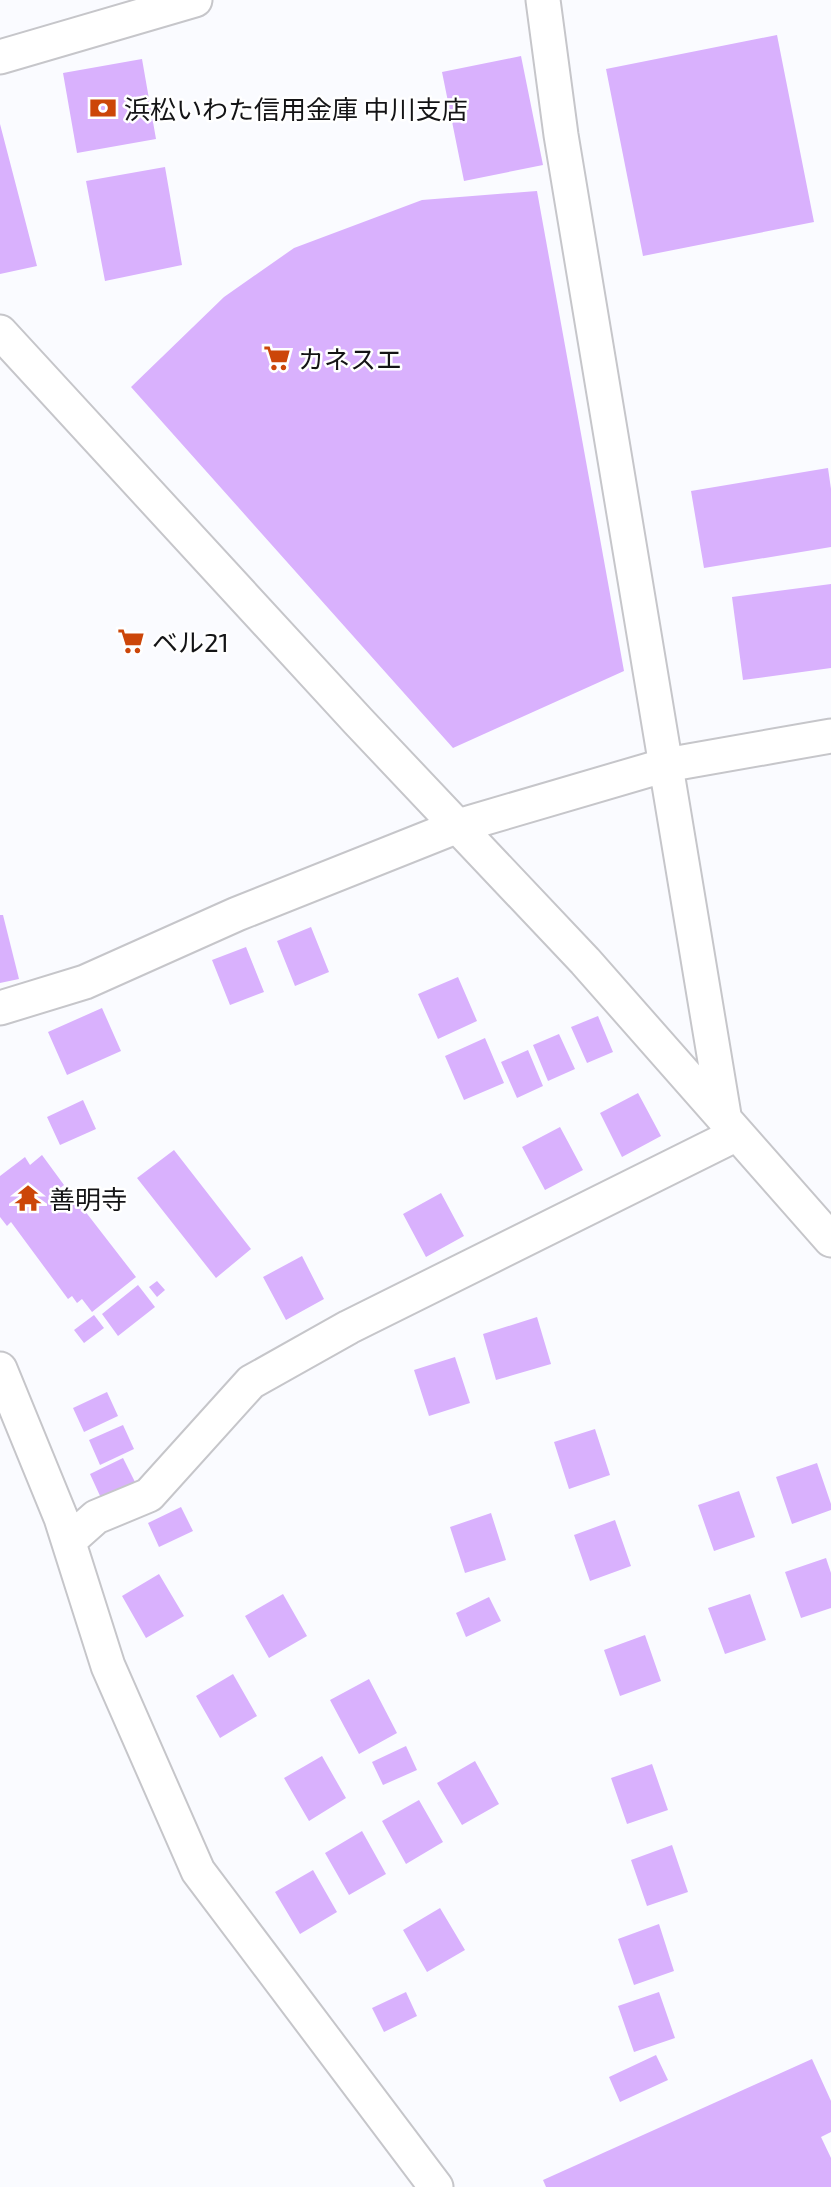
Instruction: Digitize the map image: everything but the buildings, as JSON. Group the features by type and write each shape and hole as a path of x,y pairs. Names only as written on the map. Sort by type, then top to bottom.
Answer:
{"street":[{"path":"0,57 195,0"},
{"path":"543,0 564,149 666,765 731,1127"},
{"path":"0,332 585,961 831,1240"},
{"path":"0,1008 85,982 237,914 458,826 666,765 831,736"},
{"path":"69,1541 96,1517 149,1495 251,1382 349,1327 731,1127"},
{"path":"0,1370 61,1518 108,1666 198,1871 436,2187"}],"place":[{"name":"浜松いわた信用金庫 中川支店","path":"103,108"},
{"name":"カネスエ","path":"277,358"},
{"name":"ベル21","path":"131,641"},
{"name":"善明寺","path":"28,1198"}]}
